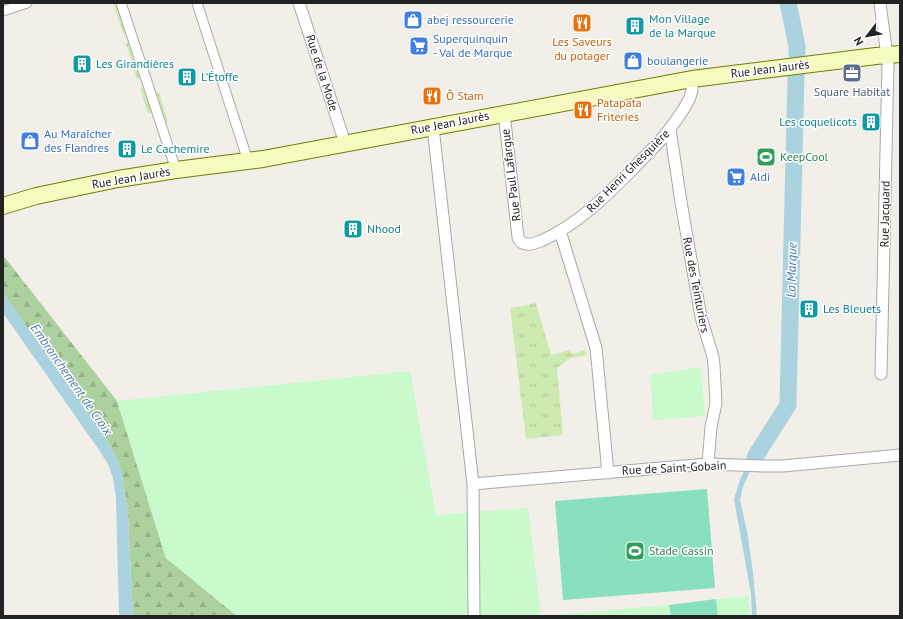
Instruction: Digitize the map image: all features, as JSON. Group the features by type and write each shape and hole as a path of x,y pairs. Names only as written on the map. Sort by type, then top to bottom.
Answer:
{"main road":[{"name":"Rue Jean Jaurès","path":"3,206 26,199 88,185 176,170 248,161 692,79 787,66 894,54"}],"street":[{"path":"3,11 27,3"},
{"path":"122,3 176,170"},
{"path":"197,3 248,161"},
{"name":"Rue de la Mode","path":"298,3 345,143"},
{"name":"Rue Jacquard","path":"880,3 894,54 888,64 881,374"},
{"name":"Rue Henri Ghesquière","path":"518,237 521,243 524,244 532,244 545,239 581,217 600,201 670,129 691,94 692,79"},
{"name":"Rue Paul Lafargue","path":"504,113 518,237"},
{"path":"433,126 473,484 474,616"},
{"name":"Rue des Teinturiers","path":"670,129 701,317 713,356 716,403 711,427 708,464"},
{"path":"560,231 596,348 608,473"},
{"name":"Rue de Saint-Gobain","path":"473,484 708,464 774,466 900,455"}],"green space":[{"path":"113,3 118,3 128,33 123,34"},
{"path":"131,41 142,78 137,79 126,43"},
{"path":"145,86 153,112 148,114 140,88"},
{"path":"159,92 168,122 163,124 154,93"},
{"path":"3,255 117,401 166,558 237,616 133,616 128,516 122,475 117,459 109,443 3,293"},
{"path":"536,303 551,355 570,350 572,354 586,350 587,355 571,358 557,368 563,435 526,439 510,308"},
{"path":"701,367 705,416 653,420 650,375"},
{"path":"410,371 436,515 528,508 541,616 237,616 166,558 117,401"},
{"name":"Stade Cassin","path":"707,489 715,588 563,600 555,501"},
{"path":"748,596 750,616 718,616 716,599"},
{"path":"716,599 718,616 671,616 669,605"},
{"path":"669,605 671,616 542,616"}],"water":[{"path":"3,293 109,443 117,459 122,475 128,516 133,616 119,616 116,499 113,478 108,464 3,313"},
{"path":"744,471 750,471 743,487 740,500 747,531 757,616 752,616 751,594 734,499"}],"waterway":[{"name":"La Marque","path":"788,3 797,46 797,55"},
{"name":"La Marque","path":"755,457 788,405 796,74"}],"place":[{"name":"abej ressourcerie","path":"413,20"},
{"name":"Les Saveurs du potager","path":"582,23"},
{"name":"Mon Village de la Marque","path":"635,26"},
{"name":"Superquinquin - Val de Marque","path":"419,46"},
{"name":"boulangerie","path":"633,61"},
{"name":"Les Girandières","path":"82,64"},
{"name":"Square Habitat","path":"852,73"},
{"name":"L’Étoffe","path":"187,77"},
{"name":"Ô Stam","path":"432,96"},
{"name":"Patapata Friteries","path":"583,110"},
{"name":"Les coquelicots","path":"871,122"},
{"name":"Au Maraîcher des Flandres","path":"30,141"},
{"name":"Le Cachemire","path":"127,149"},
{"name":"KeepCool","path":"766,157"},
{"name":"Aldi","path":"736,177"},
{"name":"Nhood","path":"353,229"},
{"name":"Les Bleuets","path":"809,309"},
{"name":"Stade Cassin","path":"635,551"}],"water label":[{"name":"Embranchement de Croix","path":"72,379"}]}
